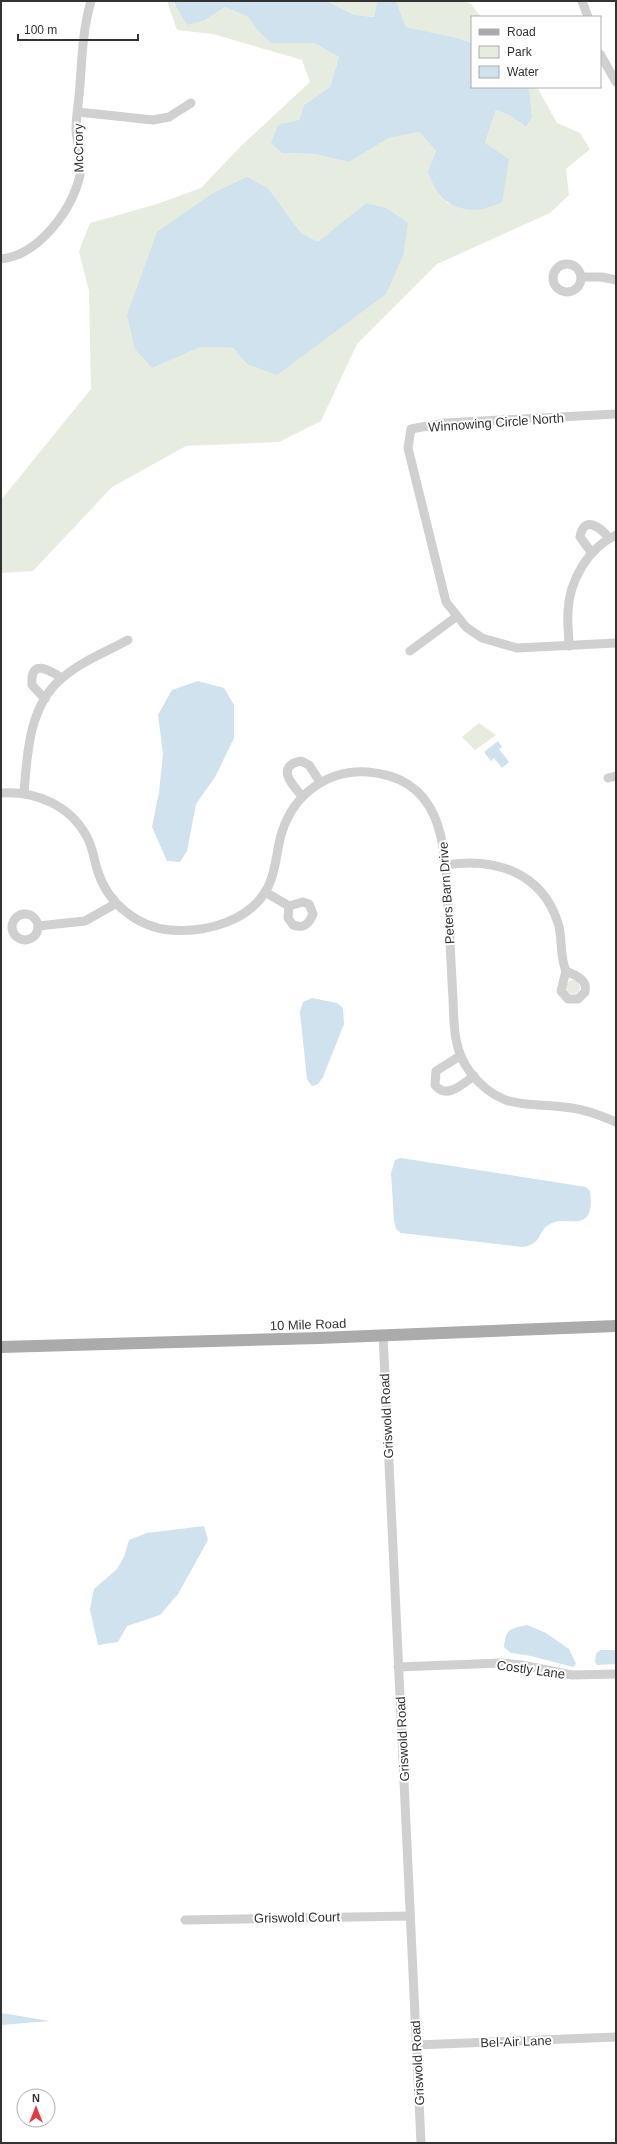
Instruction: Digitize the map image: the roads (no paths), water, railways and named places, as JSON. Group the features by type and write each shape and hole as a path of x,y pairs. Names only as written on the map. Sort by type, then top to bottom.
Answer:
{"main road":[{"name":"10 Mile Road","path":"1,1347 616,1326"}],"street":[{"name":"McCrory","path":"1,259 25,251 44,236 60,220 71,200 80,174 76,130 85,22 91,1"},
{"path":"582,1 588,16"},
{"path":"601,56 616,82"},
{"path":"78,112 153,120 169,118 190,104"},
{"path":"582,277 602,277 616,280"},
{"name":"Winnowing Circle North","path":"456,617 446,602 408,448 411,429 445,423 616,414"},
{"path":"569,646 568,612 570,597 577,575 592,553 613,536 596,525 590,524 584,528 580,537 592,553"},
{"path":"410,651 456,617 466,627 482,638 498,644 516,648 616,643"},
{"path":"24,793 32,730 45,699 62,678 128,640"},
{"path":"45,699 32,685 31,678 34,673 43,668 49,669 62,678"},
{"path":"302,796 288,776 287,770 290,765 301,761 309,765 320,782"},
{"name":"Peters Barn Drive","path":"1,793 24,793 51,801 66,812 78,824 88,838 99,874 115,904 144,923 156,928 189,930 226,923 237,918 265,892 277,861 282,831 289,815 302,796 320,782 346,773 365,772 390,776 413,789 425,800 433,812 444,844 454,1026 460,1056 474,1076 497,1096 511,1103 529,1106 571,1108 590,1112 616,1122"},
{"path":"446,865 477,862 488,863 507,868 533,884 547,900 558,922 562,962 566,971"},
{"path":"265,892 289,906"},
{"path":"38,926 85,921 115,904"},
{"path":"460,1056 436,1071 435,1085 439,1090 445,1092 452,1091 474,1076"},
{"name":"Griswold Road","path":"382,1335 421,2143"},
{"name":"Costly Lane","path":"398,1667 501,1663 522,1665 572,1675 616,1674"},
{"name":"Griswold Court","path":"185,1920 410,1916"},
{"name":"Bel-Air Lane","path":"416,2045 616,2037"}],"water":[{"path":"173,1 326,1 355,15 374,17 377,1 396,1 406,27 458,38 471,43 471,88 528,88 529,91 532,117 526,127 511,116 496,110 485,143 509,159 502,203 475,210 457,207 444,199 439,194 431,180 428,171 436,151 419,132 389,138 349,162 315,154 282,153 271,143 278,125 299,120 304,105 330,87 339,57 314,43 271,43 258,31 248,17 225,7 205,20 187,25"},
{"path":"247,177 268,188 301,233 318,242 366,203 386,208 408,223 403,256 386,294 277,375 247,364 233,348 200,347 152,368 135,349 127,315 157,232 213,193"},
{"path":"198,681 224,688 234,705 234,738 215,777 196,804 187,851 180,862 167,861 152,827 159,792 163,754 158,715 172,690"},
{"path":"498,741 502,747 499,749 509,762 502,768 494,758 491,761 484,752"},
{"path":"312,998 337,1003 343,1008 344,1024 323,1077 318,1084 312,1086 307,1079 300,1012 303,1002"},
{"path":"401,1158 586,1187 590,1191 591,1205 589,1214 584,1219 578,1221 564,1221 550,1224 543,1230 534,1243 523,1247 401,1233 396,1229 394,1220 391,1173 395,1160"},
{"path":"204,1526 208,1540 178,1594 160,1615 127,1626 118,1642 98,1645 90,1610 94,1589 117,1569 124,1557 129,1540 147,1533"},
{"path":"527,1625 546,1633 569,1649 576,1664 573,1667 531,1656 511,1653 504,1647 506,1636 510,1630"},
{"path":"600,1650 616,1650 616,1664 597,1665 595,1662 596,1654"},
{"path":"1,2013 50,2021 1,2025"}]}
